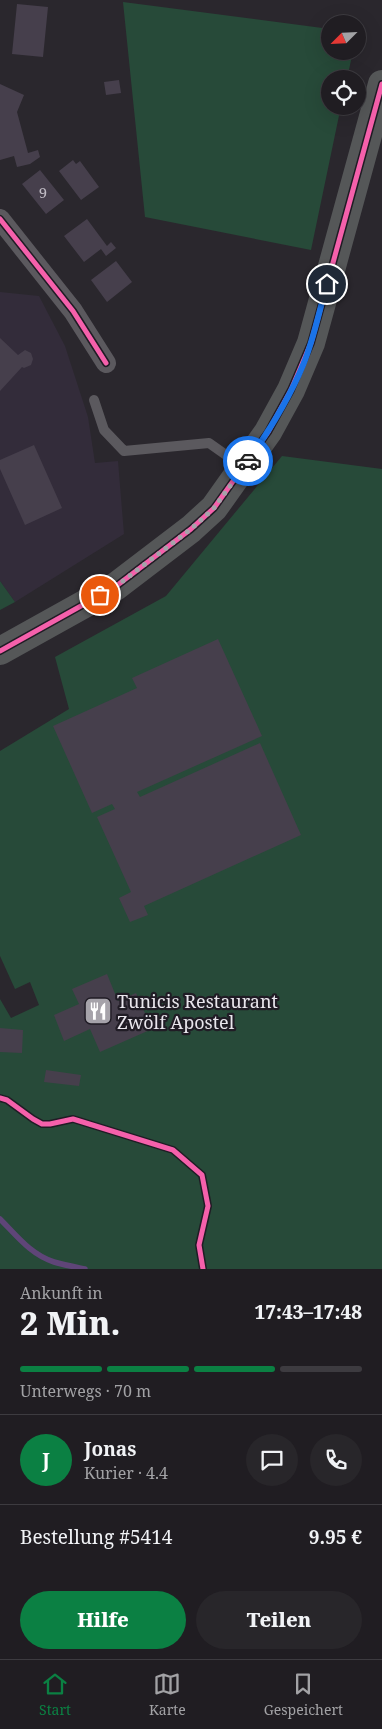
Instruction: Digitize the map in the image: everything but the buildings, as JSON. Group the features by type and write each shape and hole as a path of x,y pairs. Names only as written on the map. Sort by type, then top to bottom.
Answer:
{"main road":[{"path":"0,651 115,587 191,529 214,508 268,432 291,390 311,343 382,84"}],"street":[{"path":"0,219 73,311 106,363"}],"lane":[{"path":"94,400 104,430 124,451 209,443 244,467"}],"path":[{"path":"0,1098 42,1124 50,1124 73,1118 173,1150 202,1174 208,1206 199,1244 203,1269"}],"shaded area":[{"path":"0,292 39,296 65,346 88,417 95,463 118,461 124,534 15,602 0,581"}],"green space":[{"path":"123,2 321,28 321,60 351,60 349,70 321,70 321,115 339,115 311,250 145,217"},
{"path":"282,456 382,469 382,1269 0,1269 0,999 11,1018 39,1005 30,982 15,989 0,956 0,751 69,709 55,657 166,596"},
{"path":"0,581 15,602 0,610"}],"waterway":[{"path":"0,1219 24,1244 38,1255 54,1262 85,1269"}],"cycle path":[{"path":"0,651 115,587 191,529 214,508 268,432 291,390 311,343 382,84"},
{"path":"0,219 73,311 106,363"},
{"path":"0,1098 7,1100 42,1124 73,1119 173,1150 202,1175 208,1206 199,1245 203,1269"}],"way so far":[{"path":"100,595 115,587 191,529 214,508 248,461"}],"place":[{"name":"Tunicis Restaurant Zwölf Apostel","path":"98,1011"}],"route":[{"path":"248,461 268,432 303,364 311,343 327,284"}]}
